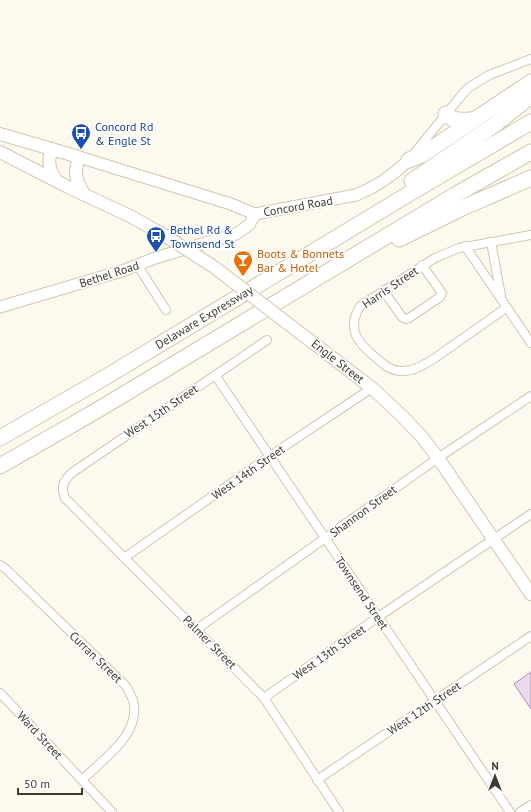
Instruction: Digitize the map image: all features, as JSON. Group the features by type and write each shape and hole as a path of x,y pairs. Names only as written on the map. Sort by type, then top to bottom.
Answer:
{"highway":[{"path":"409,160 422,154 531,82"},
{"path":"223,306 301,250 386,199 441,162 497,123 531,96"},
{"path":"446,114 449,118 461,120 476,119"},
{"name":"Delaware Expressway","path":"0,438 97,382 420,187 531,122"},
{"name":"Delaware Expressway","path":"0,466 89,415 455,195 531,152"},
{"path":"295,291 354,264 413,232 531,178"}],"main road":[{"name":"Concord Road","path":"0,134 79,157"},
{"path":"52,149 49,159 49,168 56,180"},
{"name":"Engle Street","path":"0,152 164,234 214,267 372,388 407,421 438,458 531,594"},
{"path":"79,157 75,174 78,184 84,194"}],"street":[{"name":"Concord Road","path":"79,157 231,204 256,214 339,199 368,190 386,180 409,160 468,88 489,75 531,59"},
{"name":"Bethel Road","path":"0,307 138,266 155,258 236,234 249,225 256,214"},
{"name":"Harris Street","path":"504,304 423,365 407,371 390,368 384,364 366,350 357,340 355,333 356,316 360,306 422,265 465,246 531,235"},
{"path":"491,242 494,265 504,304"},
{"path":"465,246 531,343"},
{"path":"383,290 402,318 406,320 442,295 442,291 422,265"},
{"path":"138,266 166,310"},
{"name":"West 15th Street","path":"62,488 64,480 73,472 267,340"},
{"name":"Townsend Street","path":"215,375 510,812"},
{"name":"West 14th Street","path":"124,558 270,456 372,388"},
{"name":"Shannon Street","path":"197,629 438,458 531,396"},
{"name":"Palmer Street","path":"62,488 65,498 264,698 339,812"},
{"name":"West 13th Street","path":"264,698 378,617 531,514"},
{"name":"Curran Street","path":"0,565 6,569 126,686 132,700 134,714 131,729 121,743 82,780"},
{"name":"West 12th Street","path":"317,780 531,636"},
{"name":"Ward Street","path":"0,693 112,812"},
{"path":"520,812 531,805"}],"building":[{"path":"531,672 531,709 514,684"}],"place":[{"name":"Concord Rd & Engle St","path":"81,150"},
{"name":"Bethel Rd & Townsend St","path":"156,253"},
{"name":"Boots & Bonnets Bar & Hotel","path":"243,277"}]}
